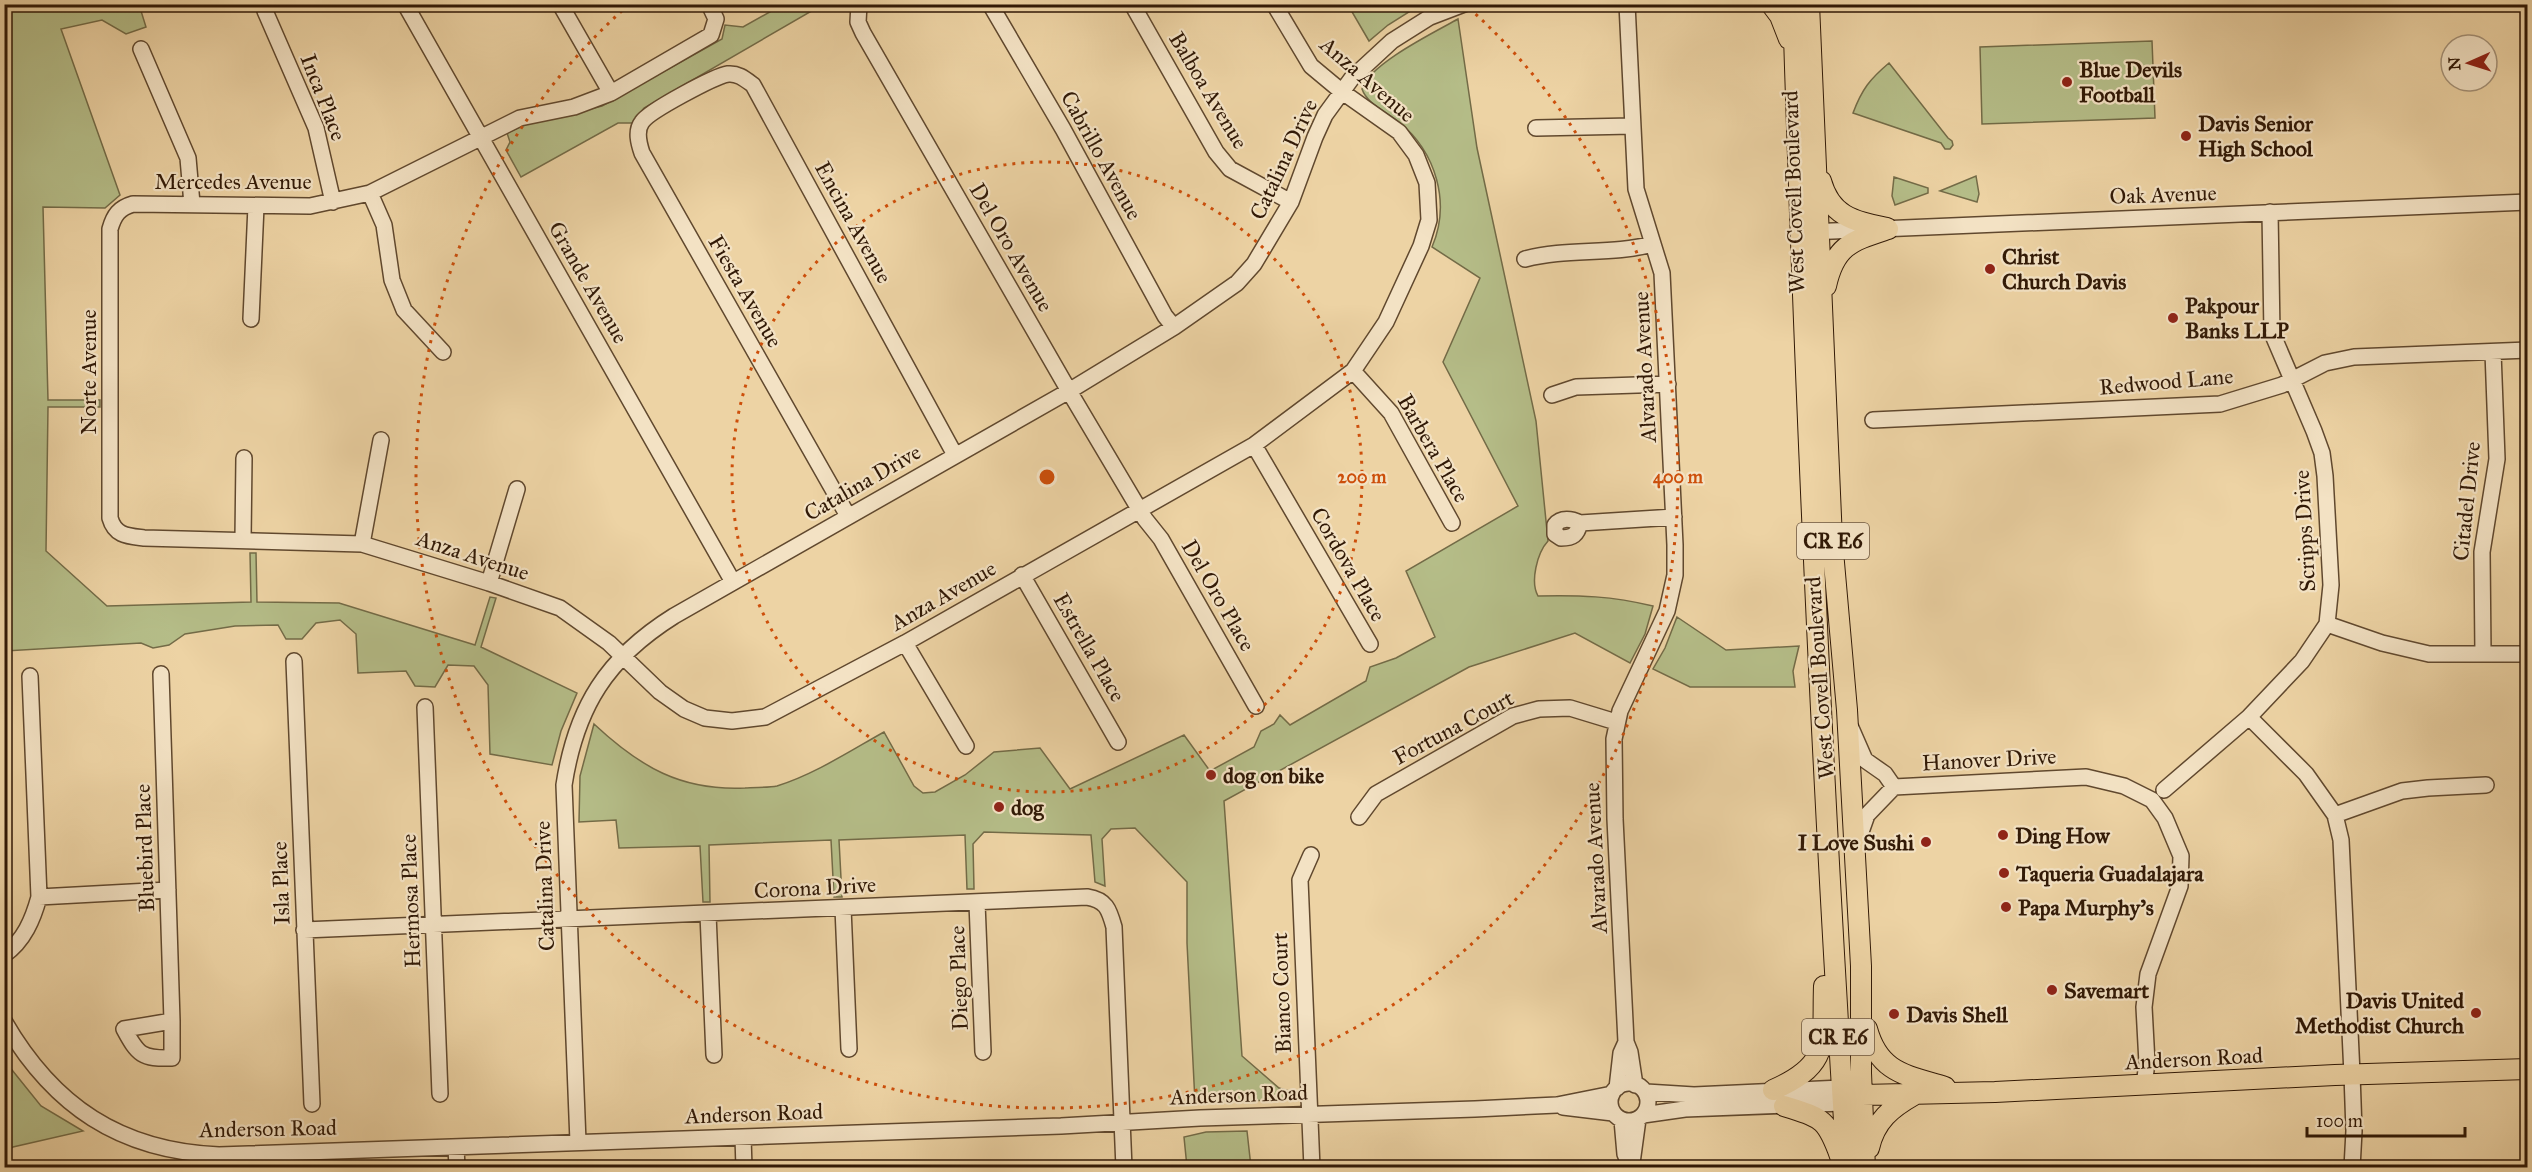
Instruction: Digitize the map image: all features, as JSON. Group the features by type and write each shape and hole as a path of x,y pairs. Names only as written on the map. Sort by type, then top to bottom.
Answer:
{"main road":[{"path":"1771,4 1788,33 1795,61"},
{"name":"West Covell Boulevard","path":"1793,4 1795,61 1810,232 1830,911 1842,1095 1855,1167"},
{"name":"West Covell Boulevard","path":"1809,4 1817,166 1810,232 1822,306 1832,540 1847,720 1862,1009 1862,1095 1855,1167"},
{"path":"1817,166 1824,189 1842,214 1858,222 1888,229"},
{"path":"1822,306 1830,266 1839,251 1850,243 1888,229"},
{"path":"1830,911 1821,1049 1810,1068 1788,1083 1778,1098 1823,1122 1855,1167 1870,1144 1879,1122 1896,1105 1916,1094"},
{"path":"1862,1009 1875,1053 1889,1068 1962,1092"},
{"name":"Anderson Road","path":"1862,1095 2528,1068"}],"street":[{"name":"Grande Avenue","path":"405,4 733,582"},
{"path":"560,4 610,93"},
{"name":"Mercedes Avenue","path":"117,213 122,207 133,204 310,206 370,193 520,118 581,105 610,93 711,35 716,19 709,4"},
{"name":"Del Oro Avenue","path":"859,4 858,22 863,33 1139,509"},
{"name":"Cabrillo Avenue","path":"990,4 1174,327"},
{"name":"Balboa Avenue","path":"1132,4 1216,152 1230,169 1291,202"},
{"name":"Anza Avenue","path":"116,531 127,536 144,538 362,544 489,583 560,608 622,654 660,692 684,709 705,718 732,721 765,717 905,643 1254,445 1353,371 1386,322 1421,246 1429,220 1427,183 1416,155 1399,132 1341,91 1311,66 1274,4"},
{"name":"Catalina Drive","path":"578,1142 563,803 568,760 576,732 586,709 622,654 655,628 733,582 1069,391 1174,327 1237,283 1254,264 1291,202 1325,115 1341,91 1368,61 1392,41 1430,17 1464,4"},
{"name":"Alvarado Avenue","path":"1627,4 1636,189 1662,273 1675,575 1667,611 1616,722 1614,777 1626,1042 1640,1088"},
{"name":"Inca Place","path":"265,11 316,128 333,202"},
{"path":"141,49 188,158 192,204"},
{"name":"Encina Avenue","path":"677,98 713,79 729,74 741,76 753,85 955,455"},
{"name":"Fiesta Avenue","path":"677,98 642,121 638,134 642,153 849,516"},
{"path":"1536,128 1632,126"},
{"path":"370,193 384,225 392,280 404,310 443,352"},
{"name":"Oak Avenue","path":"1810,232 2528,202"},
{"path":"252,319 256,206"},
{"name":"Scripps Drive","path":"2158,795 2249,717 2302,661 2327,624 2331,585 2325,476 2318,442 2272,333 2270,212"},
{"name":"Norte Avenue","path":"116,531 111,518 110,229 117,213"},
{"path":"1525,259 1546,253 1635,249 1653,244"},
{"name":"Redwood Lane","path":"1873,420 2220,404 2282,385 2325,363 2354,357 2528,350"},
{"name":"Citadel Drive","path":"2483,654 2482,552 2497,459 2493,352"},
{"name":"Barbera Place","path":"1353,371 1391,413 1452,523"},
{"path":"1551,395 1576,387 1668,384"},
{"path":"362,544 381,440"},
{"name":"Cordova Place","path":"1254,445 1370,644"},
{"path":"243,539 244,458"},
{"path":"489,583 516,489"},
{"name":"Del Oro Place","path":"1139,509 1161,539 1256,706"},
{"path":"1580,523 1674,517"},
{"name":"Estrella Place","path":"1023,575 1118,742"},
{"path":"2327,624 2382,643 2429,654 2527,654"},
{"path":"905,643 966,746"},
{"name":"Isla Place","path":"294,661 312,1104"},
{"name":"Bluebird Place","path":"161,674 172,1021"},
{"path":"4,955 12,949 31,922 39,897 30,676"},
{"name":"Hermosa Place","path":"425,707 440,1094"},
{"name":"Fortuna Court","path":"1359,817 1376,794 1513,716 1539,709 1570,708 1616,722"},
{"path":"2249,717 2306,774 2335,815 2344,866 2354,1131 2352,1167"},
{"name":"Hanover Drive","path":"1847,720 1865,760 1885,774 1894,787"},
{"name":"Hanover Drive","path":"1855,850 1867,815 1894,787 2086,777 2158,795"},
{"path":"2335,815 2402,791 2486,785"},
{"path":"2144,1084 2146,1063 2144,1007 2148,974 2180,886 2181,856 2158,795"},
{"name":"Bianco Court","path":"1311,855 1300,880 1311,1167"},
{"path":"39,897 168,890"},
{"name":"Corona Drive","path":"304,930 1087,897 1099,899 1108,907 1114,927 1124,1167"},
{"name":"Diego Place","path":"977,903 983,1052"},
{"path":"843,908 849,1049"},
{"path":"708,914 714,1055"},
{"name":"Anderson Road","path":"4,1021 21,1049 42,1076 81,1112 121,1135 189,1161 219,1155 1121,1124 1200,1118 1557,1105 1615,1091"},
{"name":"Alvarado Avenue","path":"1615,1091 1621,1053 1626,1042"},
{"path":"1640,1088 1648,1104 1640,1117 1631,1167 1625,1154 1618,1116 1610,1105 1615,1091 1640,1088"},
{"name":"Anderson Road","path":"1640,1088 1694,1095 1778,1098"},
{"name":"Anderson Road","path":"1640,1117 1778,1098 1862,1095"},
{"name":"Anderson Road","path":"1557,1105 1574,1110 1618,1116"},
{"path":"1618,1116 1640,1117"},
{"path":"743,1137 744,1167"},
{"path":"456,1147 457,1167"}],"green space":[{"path":"4,5 157,5 141,11 146,27 126,34 102,20 61,29 120,195 105,208 43,207 48,400 100,400 100,407 48,407 46,551 107,606 251,602 250,553 256,553 257,602 339,603 475,645 490,597 496,598 481,647 577,693 561,731 552,765 490,754 488,685 474,666 448,665 435,687 415,686 406,671 358,673 356,634 340,620 316,623 302,639 286,639 278,625 235,626 185,634 169,645 153,648 141,643 5,651"},
{"path":"782,5 822,5 644,108 632,123 618,123 521,177 506,150 510,142 507,133 527,124 602,106 722,39 725,25 743,27"},
{"path":"1348,5 1420,5 1388,25 1369,41"},
{"path":"1458,19 1477,148 1536,421 1548,541 1536,568 1536,590 1538,596 1595,597 1653,606 1645,634 1630,663 1575,633 1469,667 1224,801 1242,1056 1279,1088 1296,1093 1289,1099 1282,1100 1195,1102 1187,943 1187,882 1135,828 1111,829 1102,839 1105,886 1095,882 1091,835 984,832 973,844 974,889 967,889 965,835 839,840 842,897 834,897 831,840 709,845 710,902 703,902 700,846 619,848 616,820 579,822 580,776 594,724 628,753 663,773 681,780 722,788 777,786 819,769 884,732 914,786 923,793 935,792 965,775 994,752 1040,748 1070,789 1184,735 1210,771 1254,747 1261,731 1274,724 1280,715 1290,725 1366,681 1370,667 1396,658 1435,637 1406,571 1518,506 1443,362 1480,278 1432,247 1438,230 1440,196 1431,163 1412,134 1368,99 1362,89 1367,79 1389,59"},
{"name":"Blue Devils Football","path":"2152,41 2155,118 1982,124 1980,47"},
{"path":"1889,63 1952,141 1953,145 1950,149 1945,149 1941,143 1853,113 1867,85"},
{"path":"1976,176 1979,194 1977,202 1940,191"},
{"path":"1894,177 1928,188 1928,193 1895,205 1892,196"},
{"path":"1677,617 1726,650 1799,646 1793,671 1795,687 1690,687 1653,669 1665,648"},
{"path":"4,1060 41,1106 83,1131 13,1147 5,1153"},
{"path":"1247,1131 1251,1167 1187,1167 1184,1137 1206,1132"}],"place":[{"name":"Blue Devils Football","path":"2067,82"},
{"name":"Davis Senior High School","path":"2186,136"},
{"name":"Christ Church Davis","path":"1990,269"},
{"name":"Pakpour Banks LLP","path":"2173,318"},
{"name":"dog on bike","path":"1211,775"},
{"name":"dog","path":"999,807"},
{"name":"Ding How","path":"2003,835"},
{"name":"I Love Sushi","path":"1926,842"},
{"name":"Taqueria Guadalajara","path":"2004,873"},
{"name":"Papa Murphy's","path":"2006,907"},
{"name":"Savemart","path":"2052,990"},
{"name":"Davis United Methodist Church","path":"2476,1013"},
{"name":"Davis Shell","path":"1894,1014"}]}
